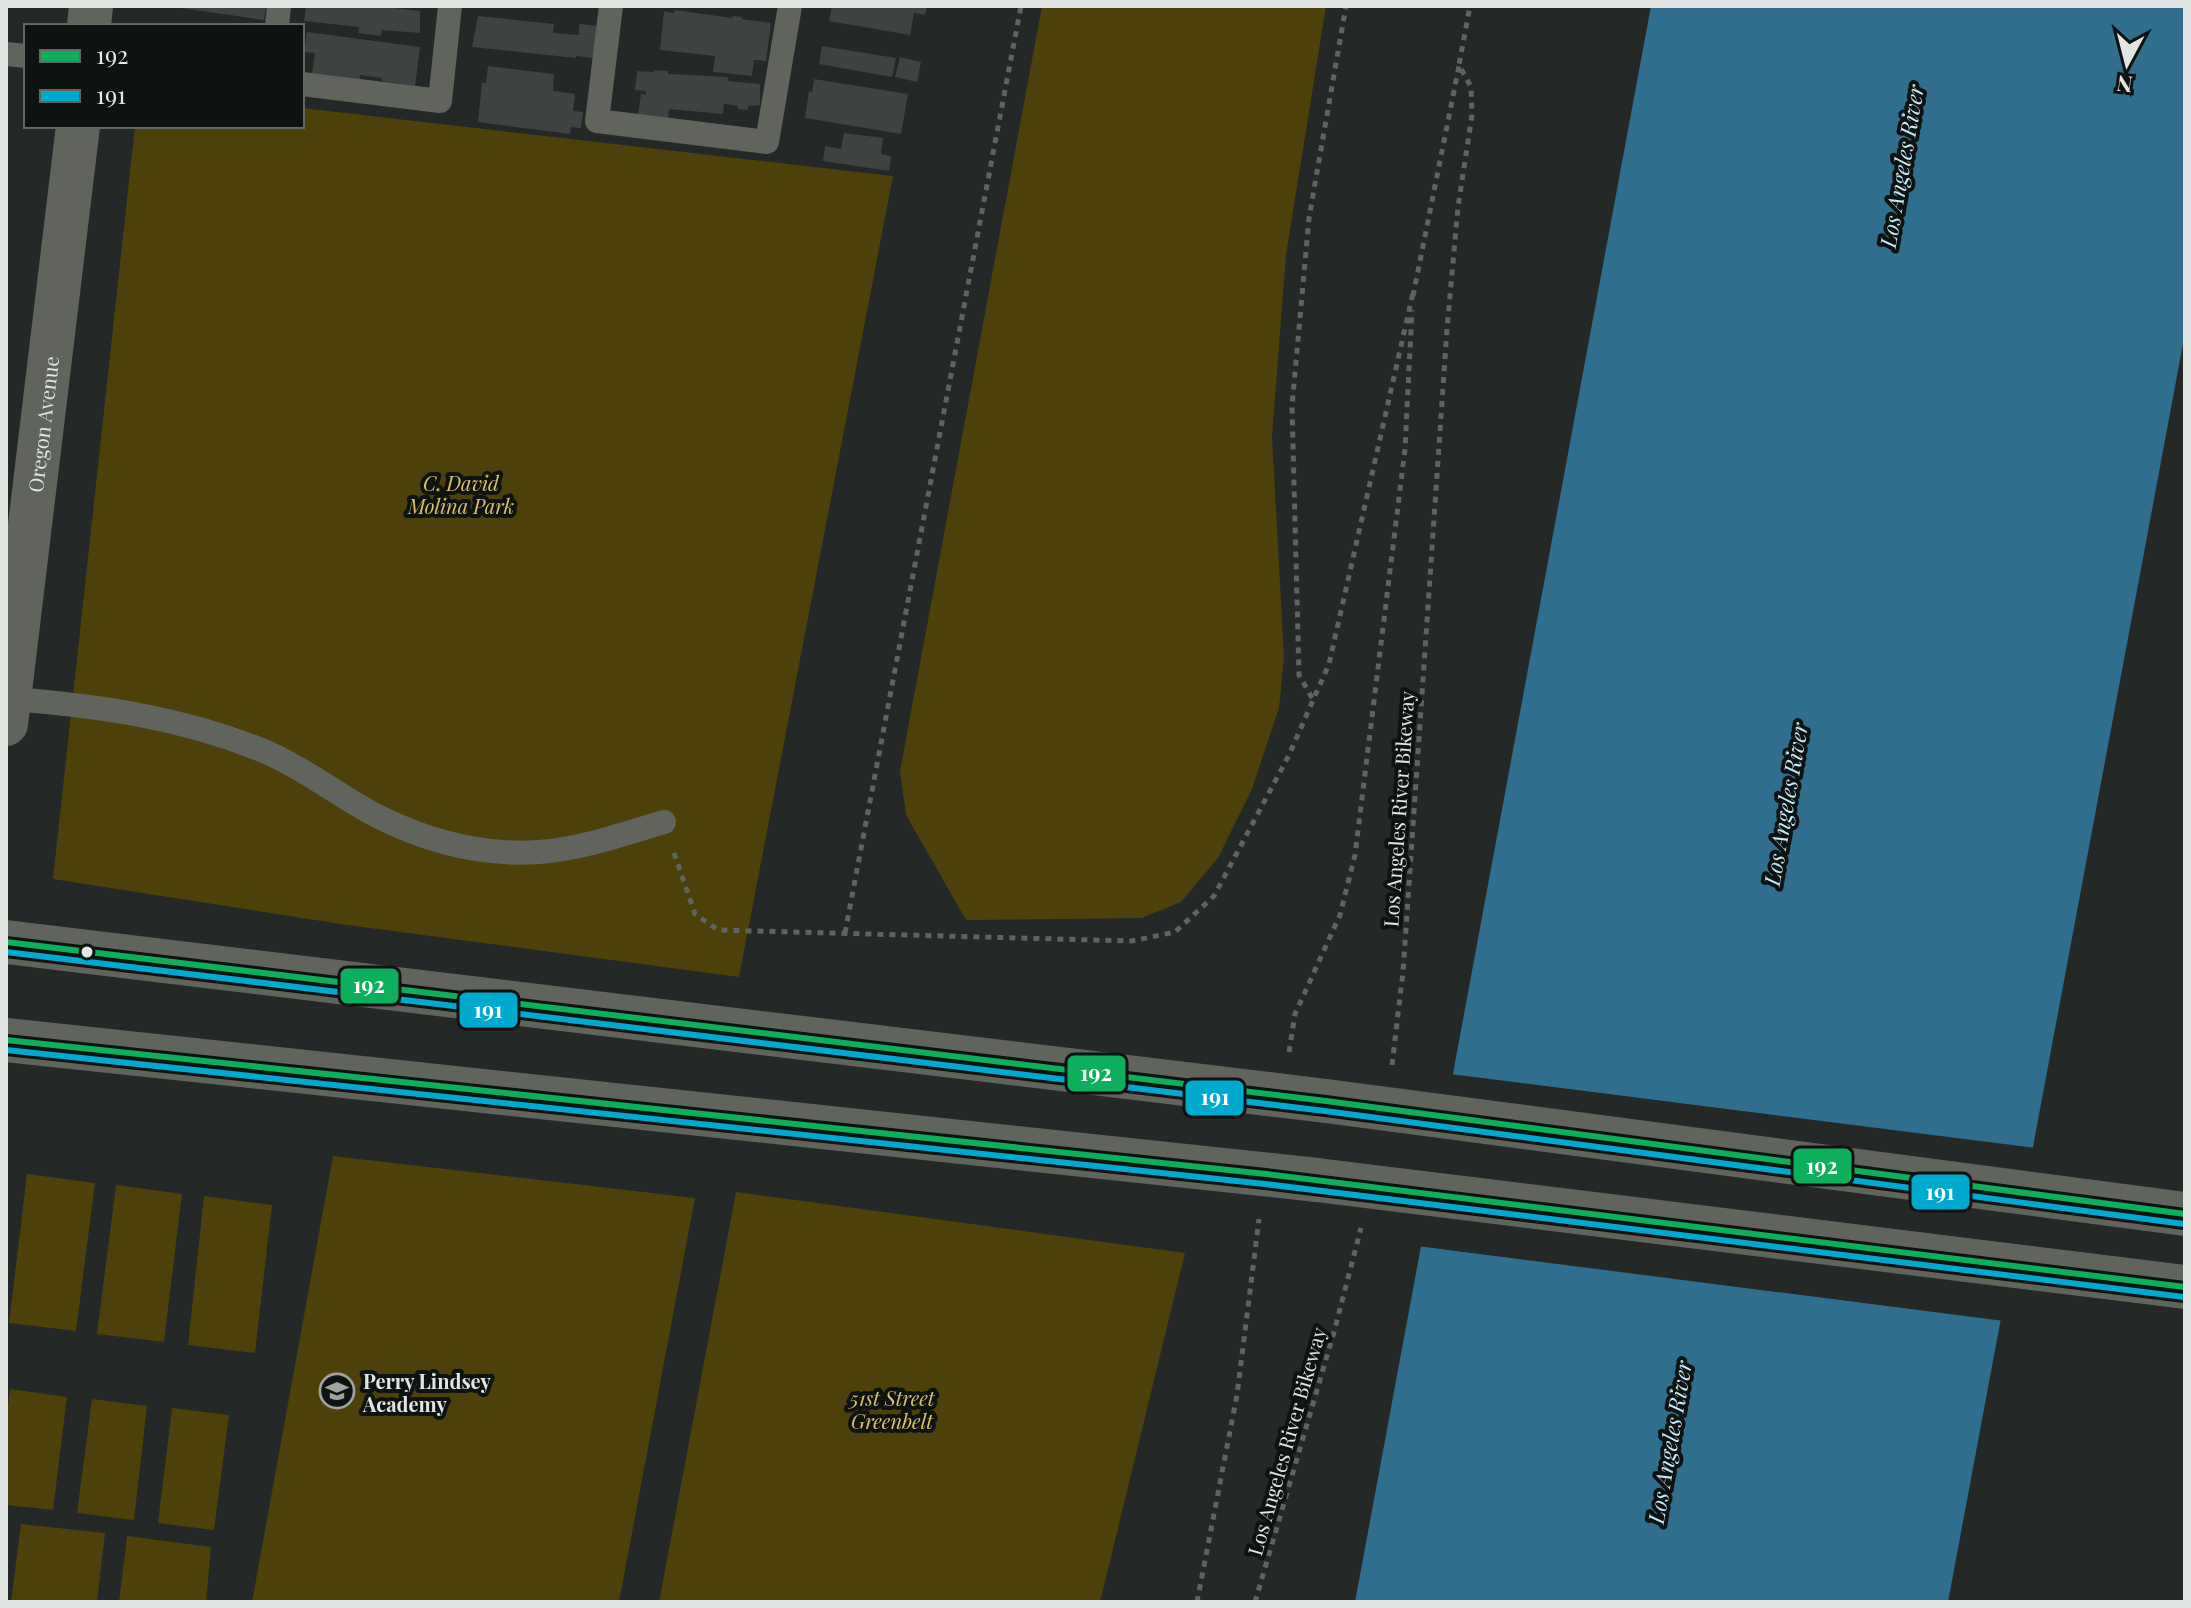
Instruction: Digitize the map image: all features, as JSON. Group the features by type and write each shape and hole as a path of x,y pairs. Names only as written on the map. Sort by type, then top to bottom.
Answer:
{"main road":[{"name":"Oregon Avenue","path":"8,711 78,128"},
{"path":"6,942 1326,1101 2166,1211"},
{"path":"6,1040 1266,1174 2185,1287"}],"lane":[{"path":"304,84 440,101 450,6"},
{"path":"611,6 597,121 767,142 790,6"},
{"path":"8,711 121,710 194,727 261,750 318,778 373,814 427,839 481,850 540,852 607,839 664,822"}],"path":[{"path":"845,933 1021,6"},
{"path":"1313,699 1299,675 1292,406 1309,218 1346,6"},
{"name":"Los Angeles River Bikeway","path":"1390,1074 1403,972 1448,314 1458,207 1472,115 1471,87 1459,65 1470,6"},
{"path":"664,822 695,914 718,930 1132,941 1175,932 1214,896 1289,755 1329,664 1413,293 1459,65"},
{"path":"1283,1096 1295,1014 1340,915 1355,855 1405,449 1413,293"},
{"path":"1197,1602 1237,1395 1266,1174"},
{"name":"Los Angeles River Bikeway","path":"1255,1602 1334,1332 1361,1225"}],"green space":[{"path":"1042,6 1326,6 1286,255 1272,436 1284,657 1279,708 1252,789 1218,858 1181,902 1142,918 966,920 906,815 900,771"},
{"name":"C. David Molina Park","path":"304,108 893,176 739,977 347,925 53,879 135,128 304,128"},
{"path":"333,1156 695,1198 619,1602 252,1602"},
{"path":"27,1174 95,1183 76,1331 9,1323"},
{"path":"116,1185 182,1194 164,1342 97,1334"},
{"name":"51st Street Greenbelt","path":"736,1192 1185,1253 1100,1602 659,1602"},
{"path":"204,1196 272,1205 255,1353 188,1345"},
{"path":"10,1389 67,1397 53,1510 6,1505 6,1423"},
{"path":"92,1399 147,1406 134,1520 77,1513"},
{"path":"172,1408 229,1415 214,1530 158,1523"},
{"path":"21,1524 105,1533 97,1602 11,1602"},
{"path":"127,1536 211,1547 206,1602 119,1602"}],"water":[{"name":"Los Angeles River","path":"1651,6 2185,6 2185,333 1948,1602 1355,1602"}],"pier":[{"path":"1450,1074 2036,1148 2004,1321 1417,1246"}],"building":[{"path":"166,6 266,6 264,20"},
{"path":"306,6 377,6 420,11 420,33 382,30 381,36 358,33 359,27 304,21"},
{"path":"832,6 927,6 925,15 914,13 910,35 829,21"},
{"path":"675,10 771,23 766,61 754,60 752,76 713,72 715,56 660,50 664,11 674,13"},
{"path":"478,16 554,24 553,33 579,35 579,24 600,26 594,58 472,47"},
{"path":"307,32 420,47 415,86 360,75 360,79 312,73 315,53 304,52"},
{"path":"822,46 896,58 892,77 819,64"},
{"path":"900,57 921,62 917,82 895,77"},
{"path":"488,66 554,74 553,91 575,94 573,111 583,112 581,128 571,127 570,134 478,122 482,83 486,83"},
{"path":"637,71 668,71 668,74 728,77 728,81 760,84 760,105 748,106 748,110 724,104 723,114 669,109 668,121 638,115 641,94 646,95 646,91 635,90"},
{"path":"814,79 908,94 901,134 805,118"},
{"path":"844,133 883,138 881,154 891,156 889,171 823,161 825,146 841,149"}],"transit line":[{"name":"192","path":"6,942 1326,1101 2185,1214"},
{"name":"191","path":"6,952 1325,1111 2184,1224"},
{"name":"192","path":"6,1040 1266,1174 2185,1287"},
{"name":"191","path":"6,1050 1265,1184 2184,1297"}],"place":[{"name":"Perry Lindsey Academy","path":"337,1391"}]}
